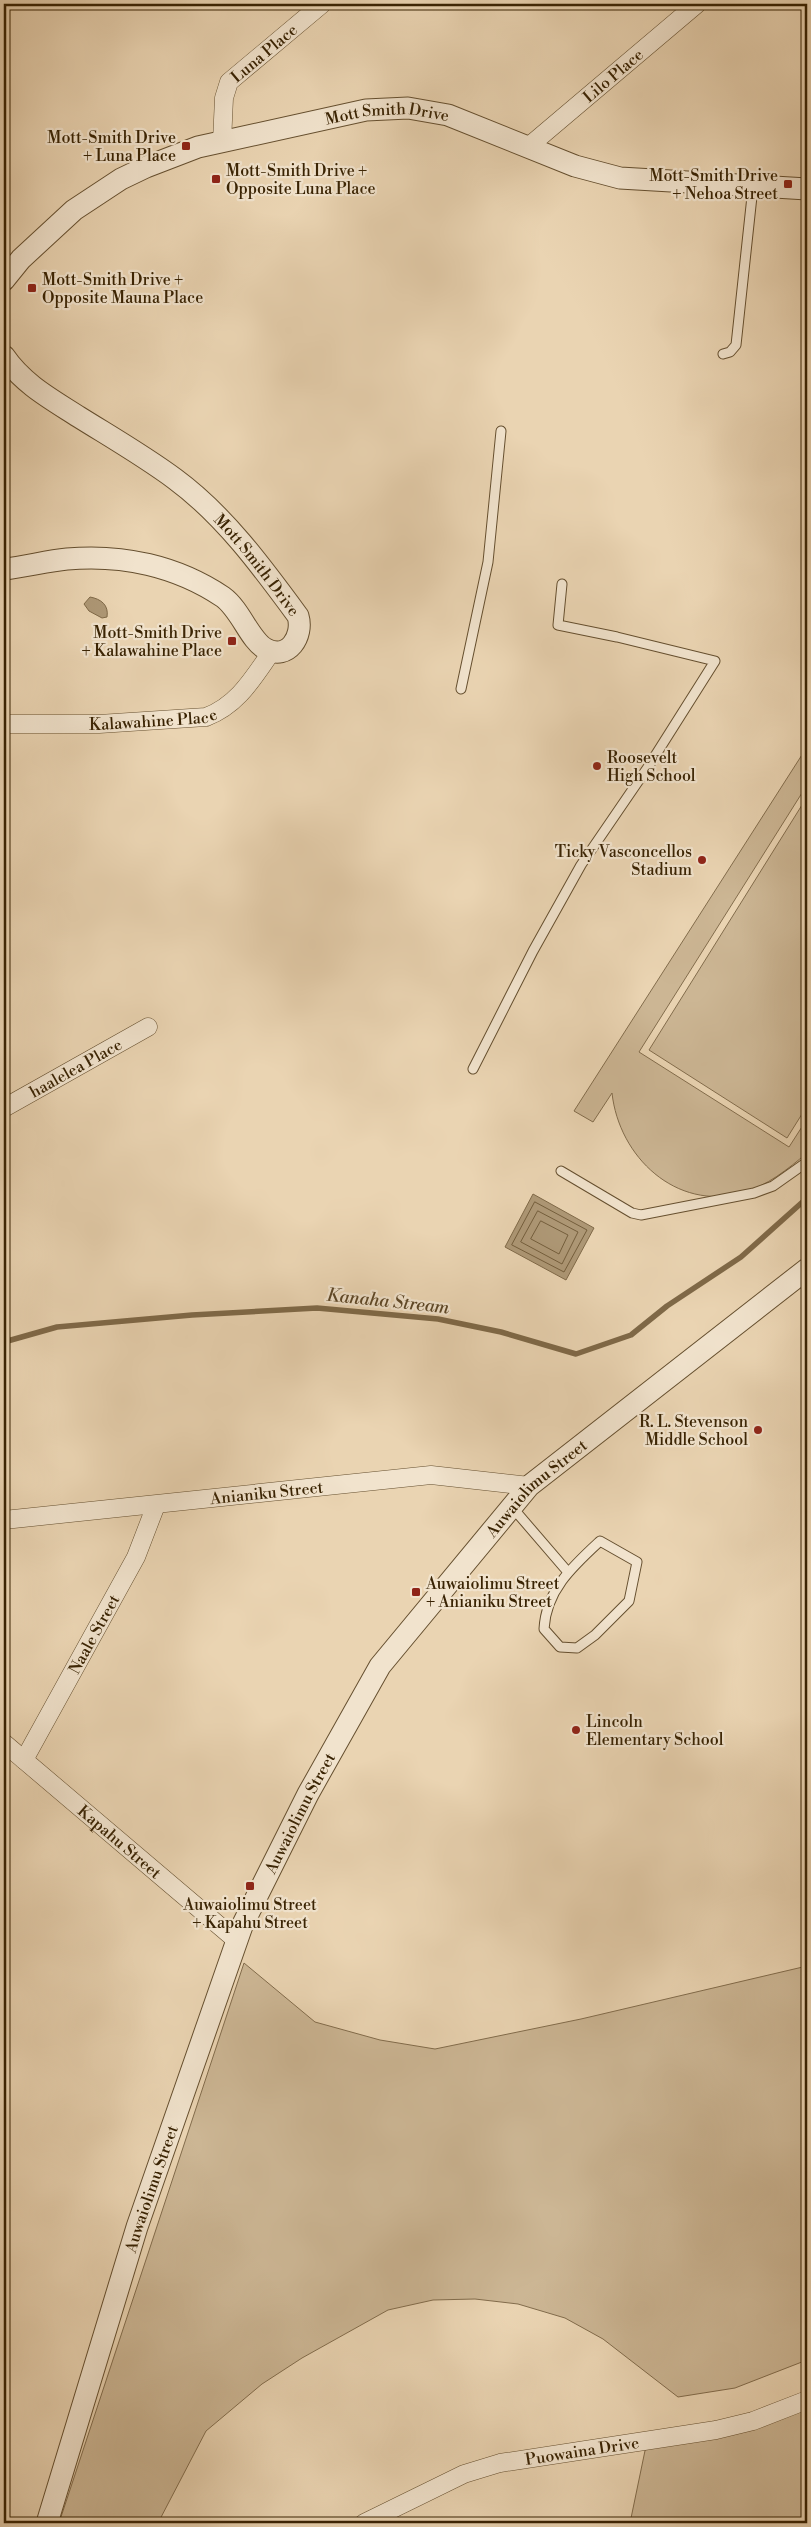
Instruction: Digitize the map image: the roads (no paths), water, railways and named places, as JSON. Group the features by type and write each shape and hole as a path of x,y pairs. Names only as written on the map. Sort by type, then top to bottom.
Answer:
{"street":[{"name":"Luna Place","path":"222,142 224,98 229,82 322,4"},
{"name":"Lilo Place","path":"528,147 697,4"},
{"name":"Mott Smith Drive","path":"4,280 12,267 53,228 97,194 137,171 172,156 222,142 366,110 408,108 448,115 575,166 620,178 807,189"},
{"name":"Mott Smith Drive","path":"4,356 23,380 176,480 226,525 298,616 300,624 298,639 287,650 272,651"},
{"path":"4,569 87,558 129,560 151,564 194,580 222,597 239,612 259,644 272,651"},
{"name":"Kalawahine Place","path":"4,724 98,724 206,717 224,709 237,699 272,651"},
{"name":"haalelea Place","path":"4,1108 148,1026"},
{"name":"Auwaiolimu Street","path":"48,2523 137,2227 236,1940 308,1794 380,1666 529,1486 807,1269"},
{"name":"Anianiku Street","path":"4,1520 431,1475 529,1486"},
{"name":"Naale Street","path":"24,1760 136,1557 156,1505"},
{"name":"Kapahu Street","path":"4,1743 236,1940"},
{"name":"Puowaina Drive","path":"364,2523 464,2474 500,2463 716,2430 753,2421 807,2400"}],"lane":[{"path":"724,354 730,352 736,344 753,187"},
{"path":"461,688 488,562 501,431"},
{"path":"473,1069 533,951 582,865 648,767 715,661 618,637 558,625 562,584"},
{"path":"561,1171 632,1213 641,1215 754,1193 773,1186 807,1162"},
{"path":"512,1507 567,1571"},
{"path":"600,1542 637,1562 629,1601 595,1635 577,1648 560,1647 544,1629 545,1611 567,1571 600,1542"}],"water":[{"path":"90,597 98,599 103,603 107,609 107,617 102,618 89,611 84,604"},
{"path":"533,1194 594,1228 566,1280 505,1247"}],"waterway":[{"name":"Kanaha Stream","path":"4,1342 57,1327 192,1315 317,1308 438,1319 501,1332 576,1354 631,1335 667,1306 741,1257 807,1198"}],"place":[{"name":"Mott-Smith Drive + Luna Place","path":"186,146"},
{"name":"Mott-Smith Drive + Opposite Luna Place","path":"216,179"},
{"name":"Mott-Smith Drive + Nehoa Street","path":"788,184"},
{"name":"Mott-Smith Drive + Opposite Mauna Place","path":"32,288"},
{"name":"Mott-Smith Drive + Kalawahine Place","path":"232,641"},
{"name":"Roosevelt High School","path":"597,766"},
{"name":"Ticky Vasconcellos Stadium","path":"702,860"},
{"name":"R. L. Stevenson Middle School","path":"758,1430"},
{"name":"Auwaiolimu Street + Anianiku Street","path":"416,1592"},
{"name":"Lincoln Elementary School","path":"576,1730"},
{"name":"Auwaiolimu Street + Kapahu Street","path":"250,1886"}]}
